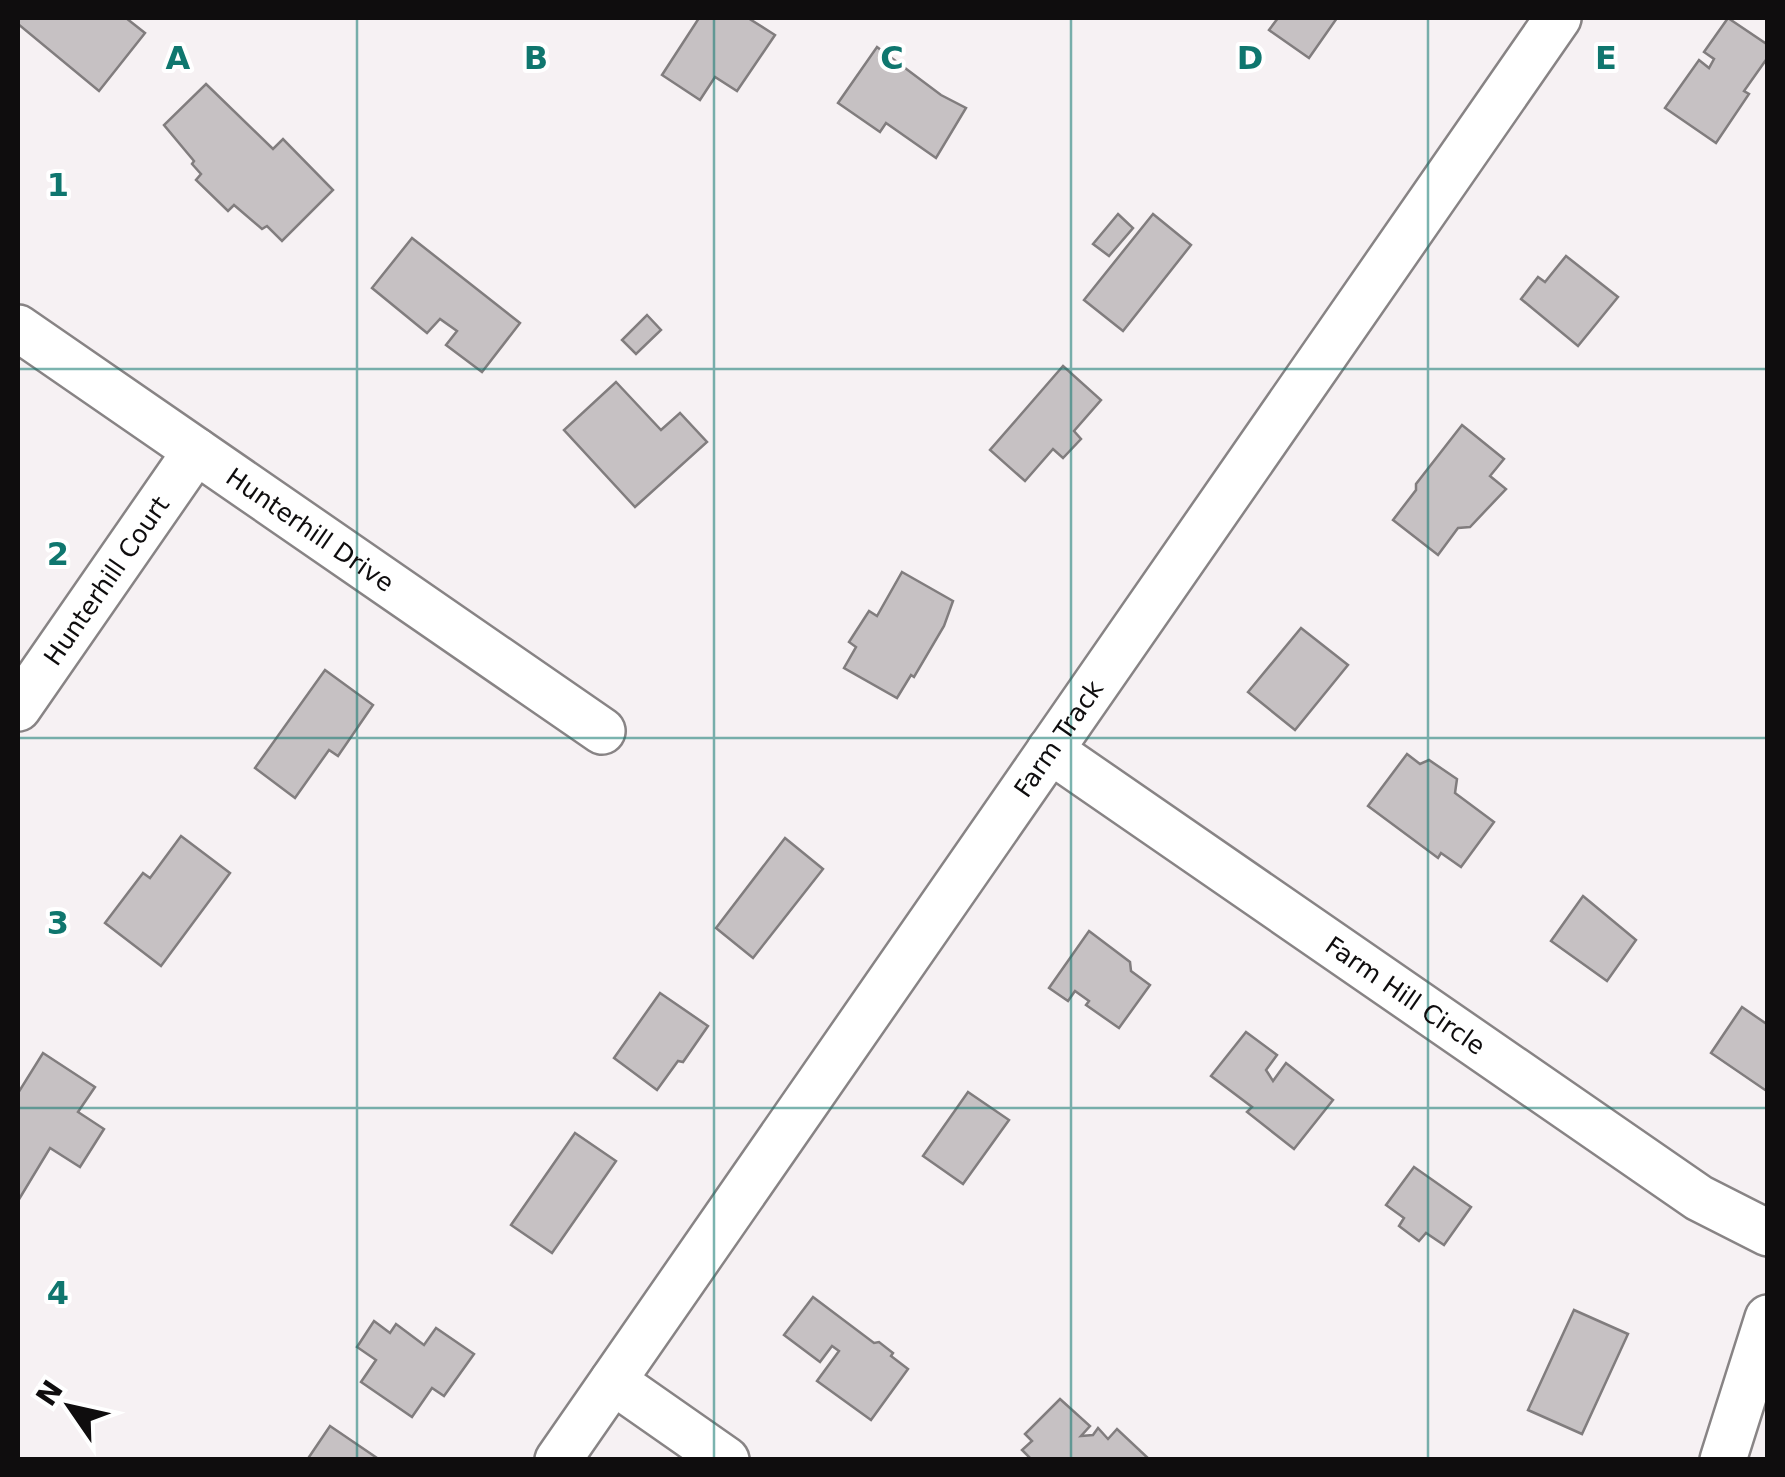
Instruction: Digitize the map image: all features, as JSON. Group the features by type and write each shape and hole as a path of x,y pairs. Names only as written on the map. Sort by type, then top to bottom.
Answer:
{"street":[{"name":"Farm Track","path":"558,1460 1558,18"},
{"name":"Hunterhill Drive","path":"18,328 602,731"},
{"name":"Hunterhill Court","path":"18,708 196,451"},
{"name":"Farm Hill Circle","path":"1050,750 1699,1198 1768,1233"},
{"path":"1723,1460 1768,1318"},
{"path":"613,1380 726,1460"}],"building":[{"path":"18,18 126,18 145,33 99,91 18,24"},
{"path":"699,18 748,18 775,35 737,91 715,77 700,100 662,75"},
{"path":"1278,18 1337,18 1309,58 1269,30"},
{"path":"1728,18 1768,45 1768,57 1716,143 1665,108 1699,60 1709,68 1714,59 1704,52"},
{"path":"877,47 941,95 966,108 936,158 886,123 880,132 838,103"},
{"path":"206,84 273,149 283,139 333,190 282,241 234,205 228,211 196,180 201,174 192,164 194,161 164,125"},
{"path":"1118,214 1133,228 1109,256 1093,244"},
{"path":"1153,214 1191,245 1123,331 1084,300"},
{"path":"412,238 520,323 482,372 446,345 457,331 440,319 427,333 372,288"},
{"path":"1566,256 1618,297 1578,346 1521,299 1538,277 1545,282"},
{"path":"647,315 661,330 636,354 622,340"},
{"path":"1063,366 1101,400 1074,431 1081,439 1063,458 1053,449 1025,481 990,450"},
{"path":"616,382 661,430 680,413 707,442 635,507 564,430"},
{"path":"1462,425 1504,459 1490,476 1506,489 1470,527 1458,528 1438,555 1393,520"},
{"path":"902,572 953,601 944,626 897,698 844,668 856,647 849,642 869,611 877,616"},
{"path":"1301,628 1348,665 1295,730 1248,692"},
{"path":"325,670 373,705 338,756 329,750 295,798 255,768"},
{"path":"1407,754 1420,764 1429,760 1457,779 1455,793 1494,822 1461,867 1441,853 1438,858 1368,806"},
{"path":"181,836 230,873 161,966 105,923 143,873 150,878"},
{"path":"785,838 823,869 753,958 716,928"},
{"path":"1583,896 1636,940 1607,981 1551,941"},
{"path":"1089,931 1130,962 1131,971 1150,985 1119,1028 1086,1005 1089,1001 1075,991 1068,1001 1049,988"},
{"path":"660,993 708,1026 657,1090 614,1058"},
{"path":"1742,1007 1768,1025 1768,1092 1711,1053"},
{"path":"1246,1032 1277,1055 1266,1070 1273,1081 1286,1063 1333,1100 1294,1149 1247,1112 1252,1107 1211,1076"},
{"path":"43,1053 95,1087 78,1112 104,1129 80,1167 50,1148 18,1201 18,1093"},
{"path":"968,1092 1009,1120 963,1184 923,1156"},
{"path":"575,1133 616,1161 552,1253 511,1225"},
{"path":"1414,1167 1471,1207 1444,1245 1426,1233 1419,1241 1399,1226 1404,1218 1386,1205"},
{"path":"813,1297 874,1343 879,1342 908,1369 871,1420 817,1381 839,1351 832,1346 820,1362 784,1335"},
{"path":"1574,1310 1628,1334 1582,1434 1528,1410"},
{"path":"374,1321 390,1333 396,1324 424,1345 436,1328 474,1354 444,1396 432,1388 412,1417 361,1382 376,1360 357,1347"},
{"path":"1060,1399 1090,1426 1081,1436 1093,1435 1098,1428 1108,1439 1117,1429 1150,1460 1032,1460 1022,1450 1032,1441 1025,1434"},
{"path":"330,1426 380,1460 307,1460"}]}
